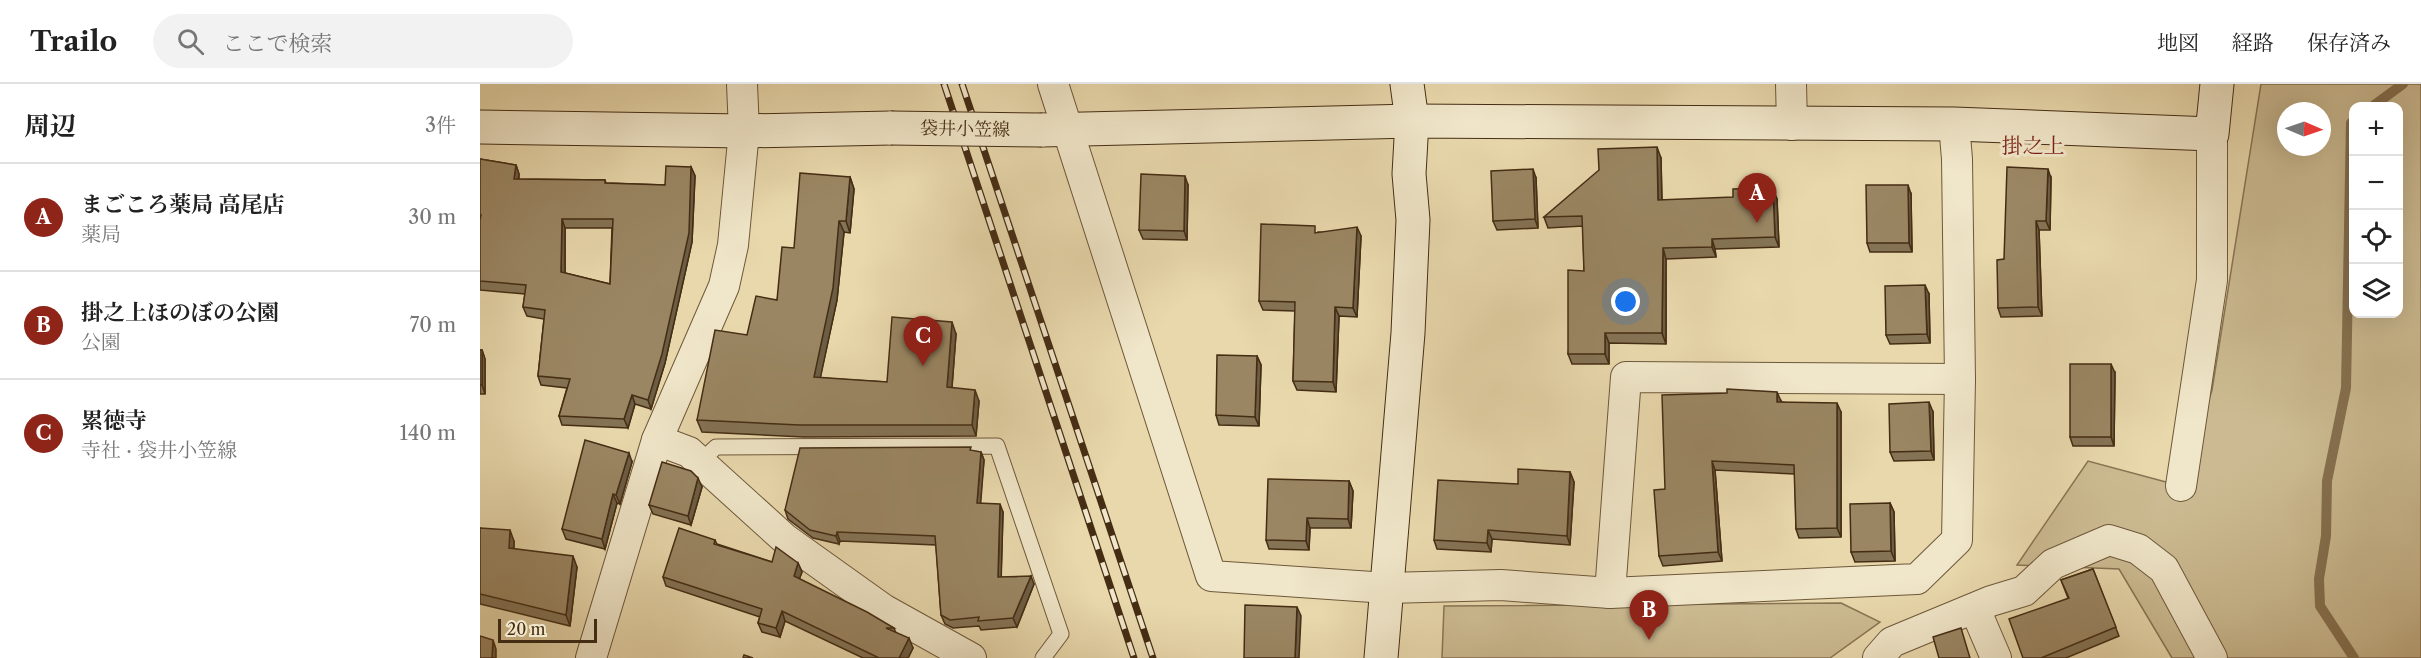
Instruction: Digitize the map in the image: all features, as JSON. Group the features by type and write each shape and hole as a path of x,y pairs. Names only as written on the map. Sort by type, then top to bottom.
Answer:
{"street":[{"path":"591,658 657,440 724,286 733,245 744,131 742,84"},
{"path":"1053,84 1056,130 1211,576 1387,588 1501,585 1610,593 1917,579 1957,540 1960,379 1957,159 1954,124"},
{"path":"1381,658 1408,333 1413,220 1409,174 1412,121 1407,84"},
{"path":"1791,84 1792,125"},
{"path":"2181,486 2212,280 2212,134 2217,84"},
{"name":"袋井小笠線","path":"480,127 744,131 891,128 1056,130 1412,121 1792,125 1954,124 2212,134"},
{"path":"1610,593 1626,377 1960,379"},
{"path":"657,440 689,452 785,539 883,609 971,658"},
{"path":"1878,658 1892,642 1991,601 2024,591 2053,564 2109,540 2138,549 2164,569 2211,658"},
{"path":"1975,609 1996,658"}],"lane":[{"path":"700,462 716,447 997,446 1061,634 1043,658"}],"shaded area":[{"path":"2261,84 2421,84 2421,658 2172,658 2119,569 2017,565 2088,461 2181,486 2212,390"},
{"path":"1841,603 1880,622 1830,658 1442,658 1444,606"}],"building":[{"path":"1657,147 1658,200 1733,197 1733,189 1773,188 1775,237 1712,239 1712,247 1663,248 1662,333 1605,333 1605,354 1568,354 1568,270 1584,271 1582,216 1544,217 1599,170 1598,149"},
{"path":"480,159 516,165 514,179 605,180 605,183 665,185 666,166 691,167 689,233 662,354 648,400 632,395 624,419 559,416 570,379 538,376 545,310 523,307 526,285 480,281","holes":["562,219 613,219 610,284 561,272"]},
{"path":"2007,167 2048,169 2046,221 2036,221 2038,307 1998,308 1997,260 2004,259"},
{"path":"1533,169 1535,219 1493,221 1491,171"},
{"path":"800,173 850,177 846,221 839,221 833,288 814,377 887,382 892,317 952,322 947,387 975,390 972,425 800,425 697,420 715,330 747,335 756,296 777,300 782,247 794,248"},
{"path":"1141,174 1185,176 1184,231 1139,230"},
{"path":"1866,185 1908,185 1909,243 1867,243"},
{"path":"1261,224 1315,226 1315,233 1357,227 1353,308 1335,307 1333,382 1293,381 1295,302 1259,301"},
{"path":"1925,285 1927,334 1886,335 1885,286"},
{"path":"480,350 482,350 482,385 480,385"},
{"path":"1217,355 1257,356 1255,417 1216,415"},
{"path":"2070,364 2111,364 2111,437 2070,437"},
{"path":"1727,389 1777,392 1777,402 1837,403 1837,528 1796,529 1794,465 1712,461 1718,552 1659,556 1654,490 1665,489 1662,395 1727,393"},
{"path":"1929,402 1931,451 1890,452 1889,404"},
{"path":"585,440 629,453 616,495 613,494 602,539 562,529"},
{"path":"971,447 970,450 981,452 977,503 1000,504 998,577 1031,576 1013,618 978,621 979,617 950,620 941,615 935,536 837,532 836,536 810,530 785,510 800,448"},
{"path":"662,462 691,471 698,478 688,516 649,505"},
{"path":"1518,469 1570,472 1567,536 1488,530 1487,543 1434,540 1438,480 1518,484"},
{"path":"1268,479 1349,481 1348,519 1307,518 1306,541 1266,540"},
{"path":"1890,503 1891,551 1851,552 1850,504"},
{"path":"480,528 510,530 509,548 573,556 566,615 480,594"},
{"path":"679,528 715,540 714,544 772,562 776,547 798,563 794,576 867,612 894,628 886,628 909,638 899,658 879,658 782,611 776,628 758,623 762,609 663,577"},
{"path":"2093,569 2116,627 2041,658 2023,658 2009,619 2069,598 2061,580"},
{"path":"1245,605 1297,607 1295,658 1244,658"},
{"path":"1961,628 1970,658 1939,658 1933,637"},
{"path":"480,636 493,640 492,658 480,658"}],"waterway":[{"path":"2378,102 2403,84"},
{"path":"2350,156 2346,388 2327,481 2326,536 2319,579 2320,606 2354,658"}],"railway":[{"path":"944,84 1134,658"},
{"path":"962,84 1153,658"}],"place":[{"name":"まごころ薬局 高尾店","path":"1757,223"},
{"name":"累徳寺","path":"923,366"},
{"name":"掛之上ほのぼの公園","path":"1649,640"}],"district":[{"name":"掛之上","path":"2033,145"}]}
